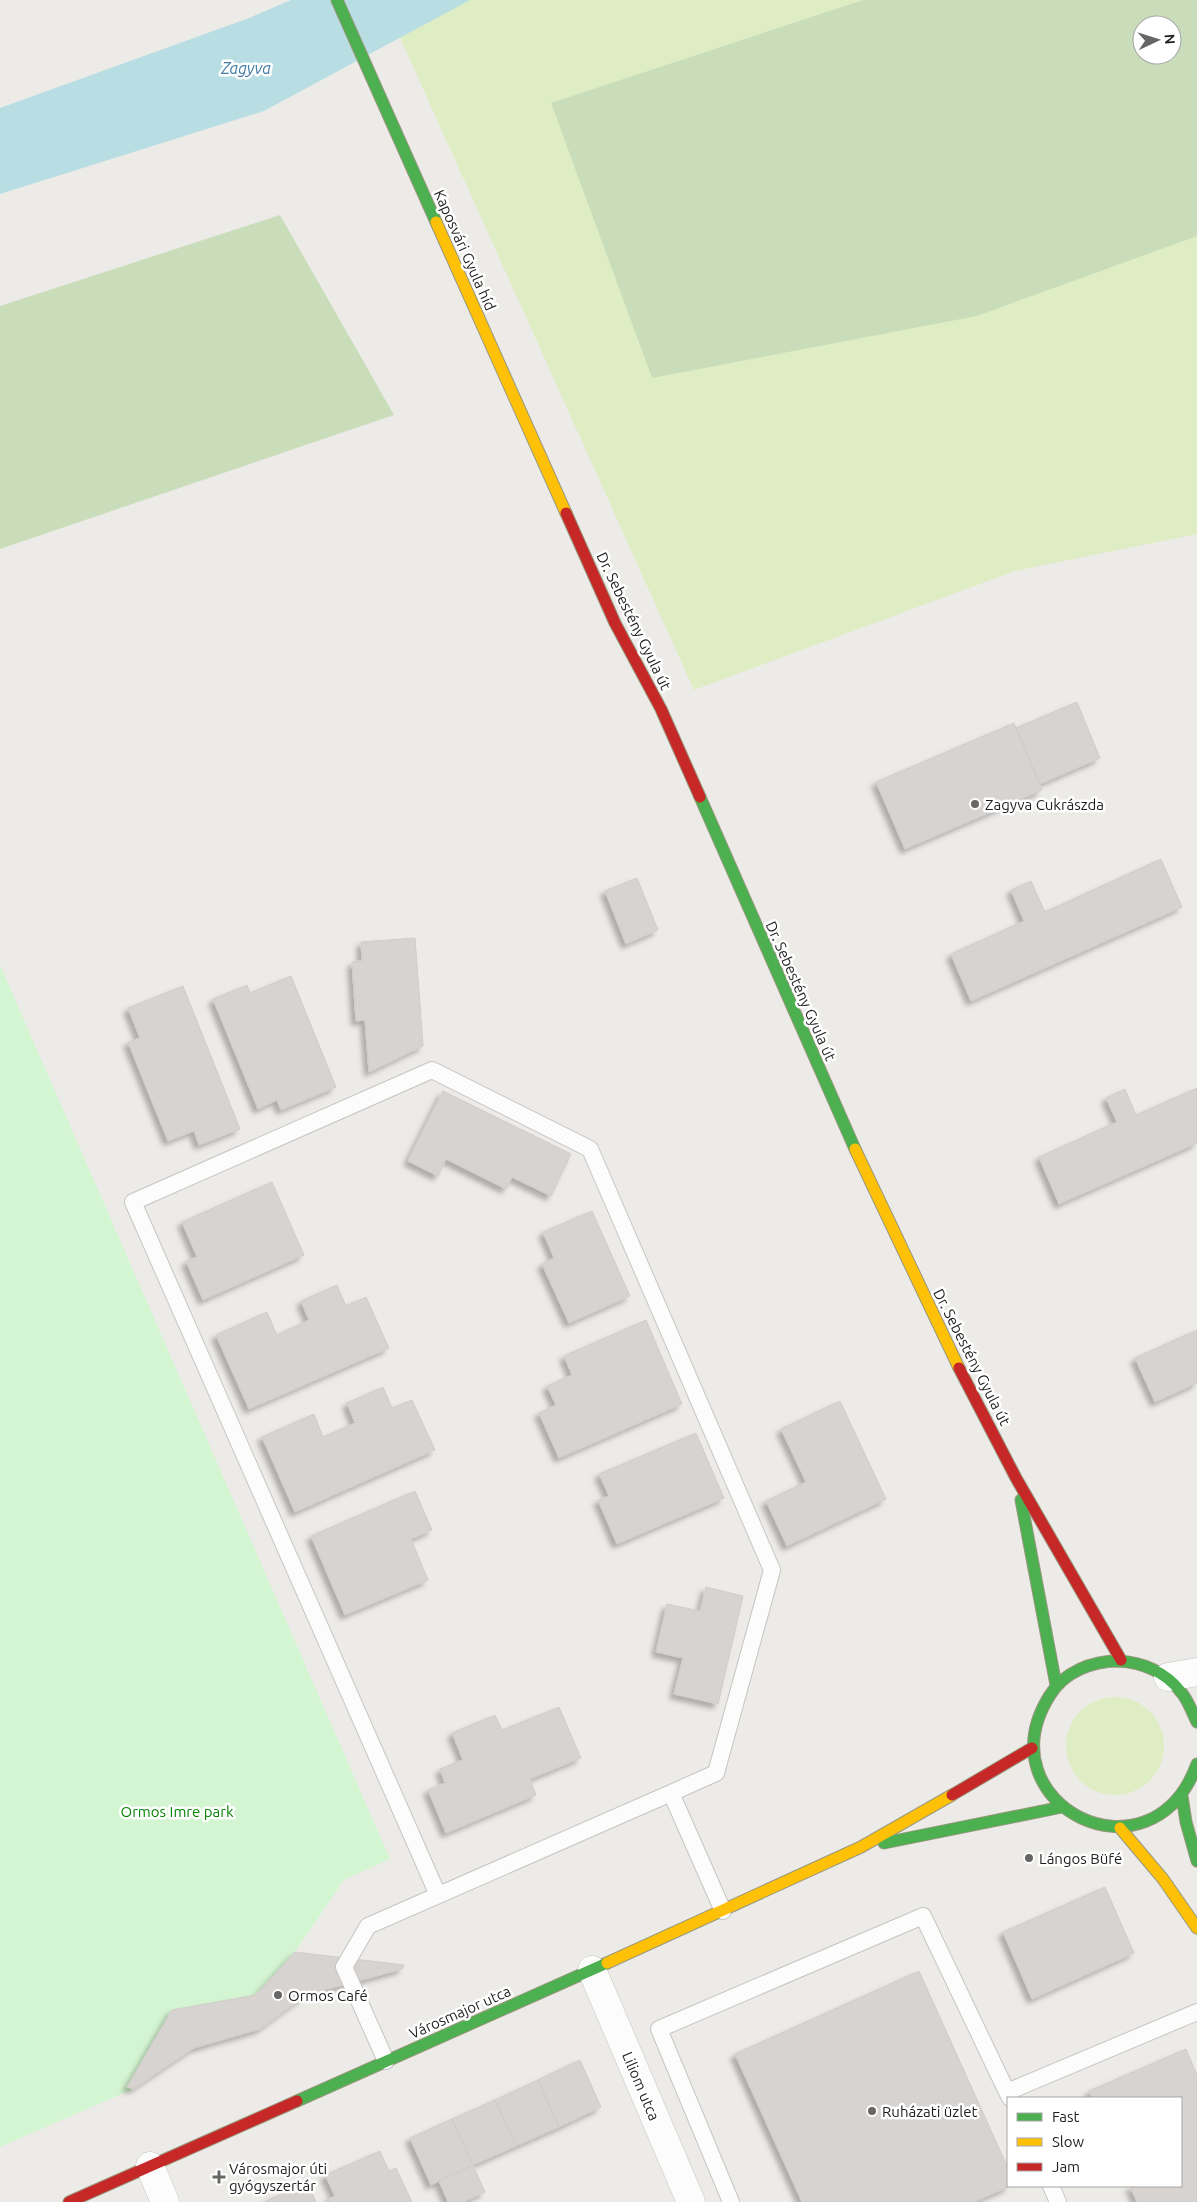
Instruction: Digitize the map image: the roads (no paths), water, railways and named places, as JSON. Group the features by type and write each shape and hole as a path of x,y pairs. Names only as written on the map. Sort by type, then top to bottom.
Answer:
{"street":[{"name":"Kaposvári Gyula híd","path":"337,0 566,512"},
{"name":"Dr. Sebestény Gyula út","path":"566,512 615,623 661,709 869,1180 961,1372 1016,1478"},
{"path":"1016,1478 1121,1660"},
{"path":"1016,1478 1056,1685"},
{"path":"1197,1722 1190,1704 1168,1678 1146,1665 1121,1660 1103,1660 1086,1665 1070,1673 1045,1698 1038,1714 1032,1748 1037,1770 1047,1791 1062,1807 1089,1823 1120,1828 1144,1823 1157,1816 1182,1796 1197,1764"},
{"path":"1168,1678 1197,1672"},
{"path":"861,1847 1032,1748"},
{"path":"1182,1796 1186,1822 1197,1861"},
{"path":"861,1847 1062,1807"},
{"path":"1120,1828 1163,1879 1197,1928"},
{"name":"Városmajor utca","path":"69,2202 592,1970 861,1847"},
{"name":"Liliom utca","path":"592,1970 691,2202"},
{"path":"150,2166 166,2202"}],"lane":[{"path":"386,2061 344,1967 368,1926 438,1896 716,1773 772,1570 590,1149 432,1070 133,1202 438,1896"},
{"path":"671,1793 723,1911"},
{"path":"731,2202 659,2029 923,1916 1008,2095 1197,2012"},
{"path":"1051,2187 1058,2202"}],"water":[{"name":"Zagyva","path":"291,0 470,0 264,111 0,194 0,108 249,18"}],"place":[{"name":"Zagyva Cukrászda","path":"975,804"},
{"name":"Lángos Büfé","path":"1029,1858"},
{"name":"Ormos Café","path":"278,1995"},
{"name":"Ruházati üzlet","path":"872,2111"},
{"name":"Városmajor úti gyógyszertár","path":"219,2177"}],"park label":[{"name":"Ormos Imre park","path":"177,1811"}]}
